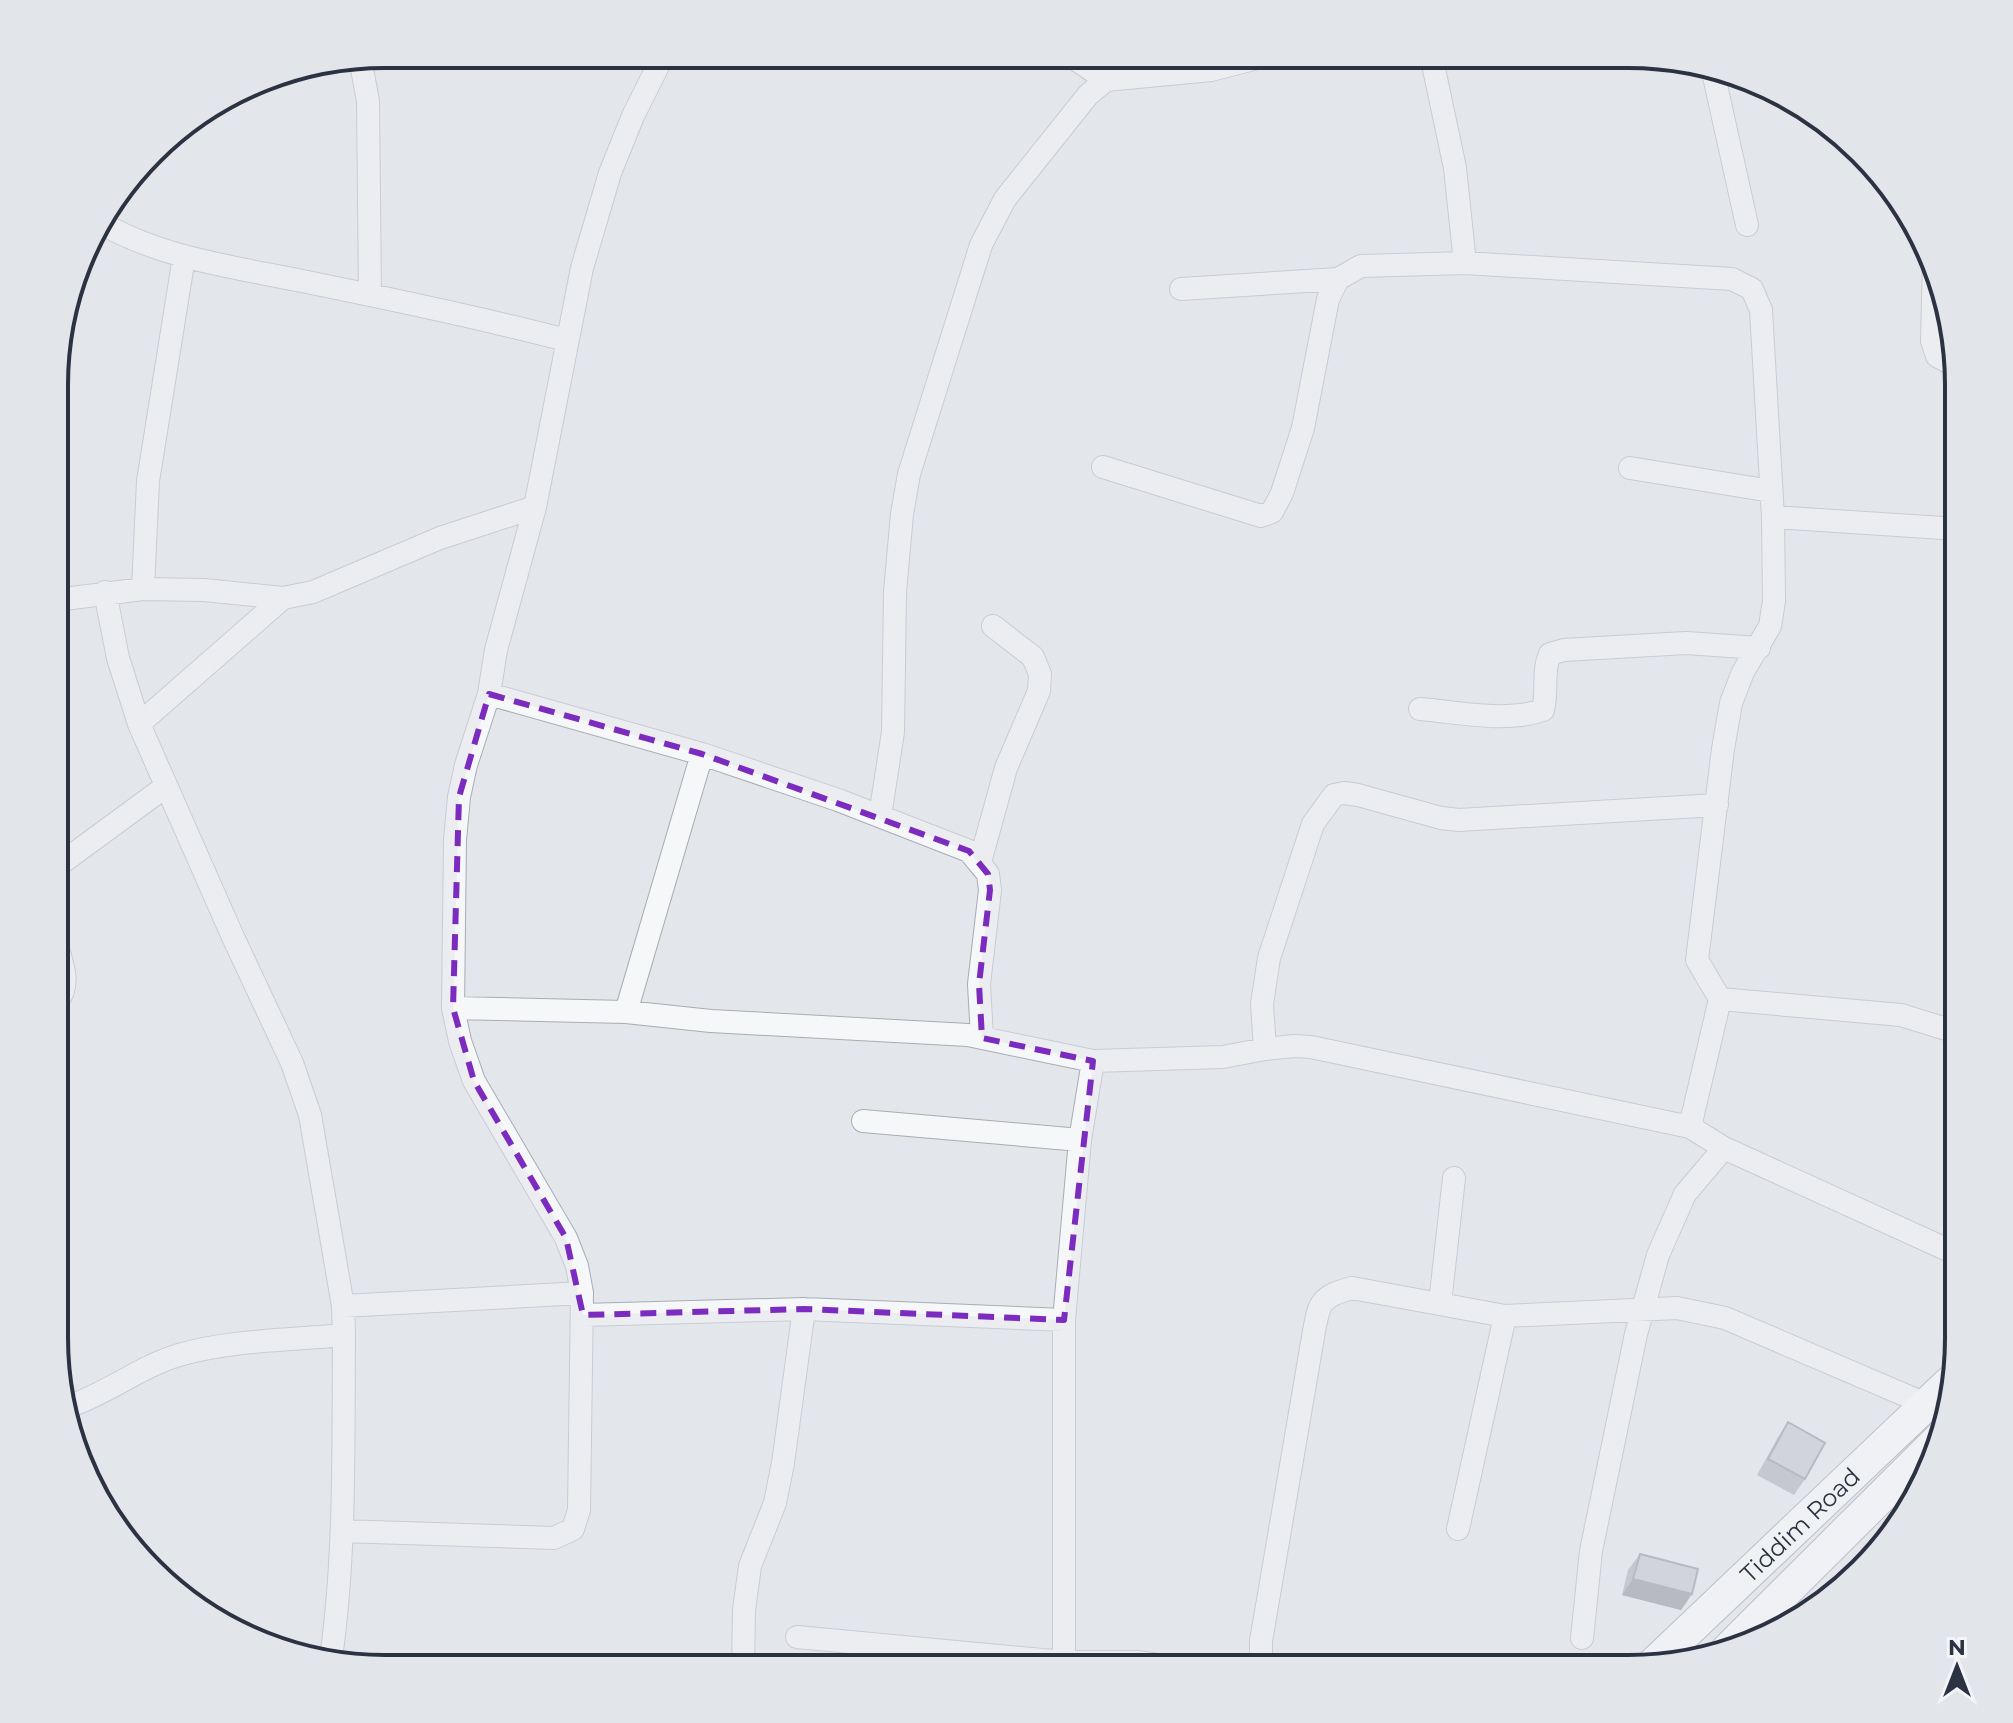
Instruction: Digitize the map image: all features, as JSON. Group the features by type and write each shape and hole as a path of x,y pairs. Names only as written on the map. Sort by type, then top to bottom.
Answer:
{"highway":[{"name":"Tiddim Road","path":"1666,1652 1939,1393"},
{"name":"Tiddim Road","path":"1744,1633 1922,1456"}],"street":[{"path":"342,1531 554,1538 573,1529 579,1510 583,1304 577,1266 566,1238 474,1081 460,1041 453,1008 455,840 466,765 489,694 496,650 535,507 582,268 610,173 657,68"},
{"path":"1088,68 1106,80"},
{"path":"880,816 893,732 897,557 909,474 981,245 992,219 1088,95 1106,80 1219,68"},
{"path":"1434,68 1455,168 1465,263"},
{"path":"362,69 368,101 370,295"},
{"path":"1715,80 1747,225"},
{"path":"110,229 184,257 485,319 566,340"},
{"path":"143,589 148,481 184,257"},
{"path":"1181,289 1338,279 1361,266 1465,263 1732,279 1752,289 1761,310 1773,517 1774,601 1770,626 1743,672 1731,703 1697,960 1720,999 1690,1127"},
{"path":"1103,467 1261,516 1272,512 1282,493 1303,428 1328,299 1338,279"},
{"path":"1933,300 1932,341 1937,356 1943,359"},
{"path":"1630,468 1771,491"},
{"path":"68,598 143,589 204,590 283,598 313,592 440,538 535,507"},
{"path":"1773,517 1945,528"},
{"path":"105,592 118,658 139,724 292,1063 310,1115 343,1306 342,1531 332,1650"},
{"path":"139,724 283,598"},
{"path":"980,862 1006,768 1039,691 1040,674 1033,657 993,626"},
{"path":"1420,709 1502,715 1543,710 1547,694 1545,664 1550,654 1564,650 1686,643 1759,648"},
{"path":"489,694 702,754 959,845 980,862 988,874 990,890 979,984 982,1038"},
{"path":"626,1012 702,754"},
{"path":"68,858 165,787"},
{"path":"1265,1049 1262,1004 1269,958 1313,824 1334,795 1358,795 1459,820 1717,805"},
{"path":"1720,999 1901,1015 1945,1029"},
{"path":"453,1008 626,1012 711,1021 968,1035 1093,1061 1223,1057 1265,1049 1311,1047 1690,1127 1724,1148 1945,1249"},
{"path":"1064,1655 1064,1320 1080,1140 1093,1061"},
{"path":"863,1121 1080,1140"},
{"path":"1582,1638 1591,1551 1658,1255 1685,1194 1724,1148"},
{"path":"1440,1303 1454,1178"},
{"path":"1261,1655 1318,1309 1329,1294 1352,1288 1505,1316 1677,1308 1725,1318 1939,1393"},
{"path":"343,1306 583,1304 1064,1320"},
{"path":"743,1655 744,1610 750,1566 775,1503 804,1309"},
{"path":"1458,1529 1505,1316"},
{"path":"75,1404 104,1392 153,1364 180,1354 208,1348 344,1335"},
{"path":"797,1637 969,1655"}],"highlighted area":[{"path":"489,694 702,754 969,851 988,874 990,890 979,984 982,1038 1093,1061 1064,1320 804,1309 583,1315 566,1238 474,1081 453,1008 459,797"}],"building":[{"path":"1788,1422 1825,1443 1805,1479 1768,1459"},
{"path":"1640,1554 1698,1569 1692,1594 1633,1579"}]}
